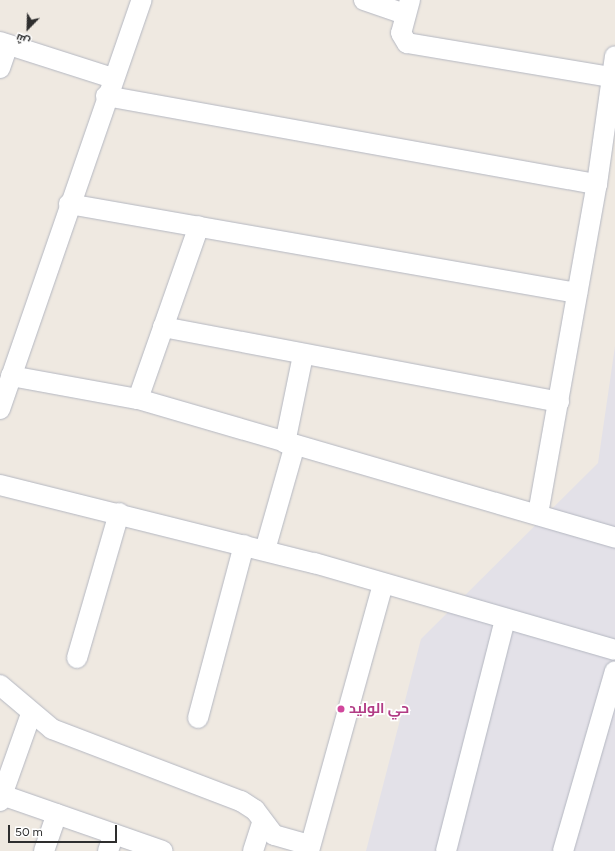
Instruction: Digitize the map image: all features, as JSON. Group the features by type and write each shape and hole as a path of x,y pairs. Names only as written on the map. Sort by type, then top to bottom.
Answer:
{"street":[{"path":"142,0 110,87 4,393 138,399 290,444 538,514 615,538"},
{"path":"364,0 407,7 401,33 407,43 611,77"},
{"path":"0,68 4,43 110,87 597,184"},
{"path":"538,514 597,184 615,56"},
{"path":"69,204 578,293"},
{"path":"138,399 199,226"},
{"path":"163,327 303,355 559,402"},
{"path":"265,550 290,444 303,355"},
{"path":"0,485 265,550 382,585 615,650"},
{"path":"77,658 119,513"},
{"path":"198,718 244,546"},
{"path":"0,685 31,714 67,736 241,801 255,810 262,823 274,835 309,848 382,585"},
{"path":"446,851 505,619"},
{"path":"563,851 615,671"},
{"path":"31,714 1,798 57,814 111,842 163,851"},
{"path":"44,851 57,814"},
{"path":"253,851 262,823"}],"shaded area":[{"path":"615,346 615,851 366,851 421,639 598,463"}],"place":[{"name":"حي الوليد","path":"341,709"}]}
